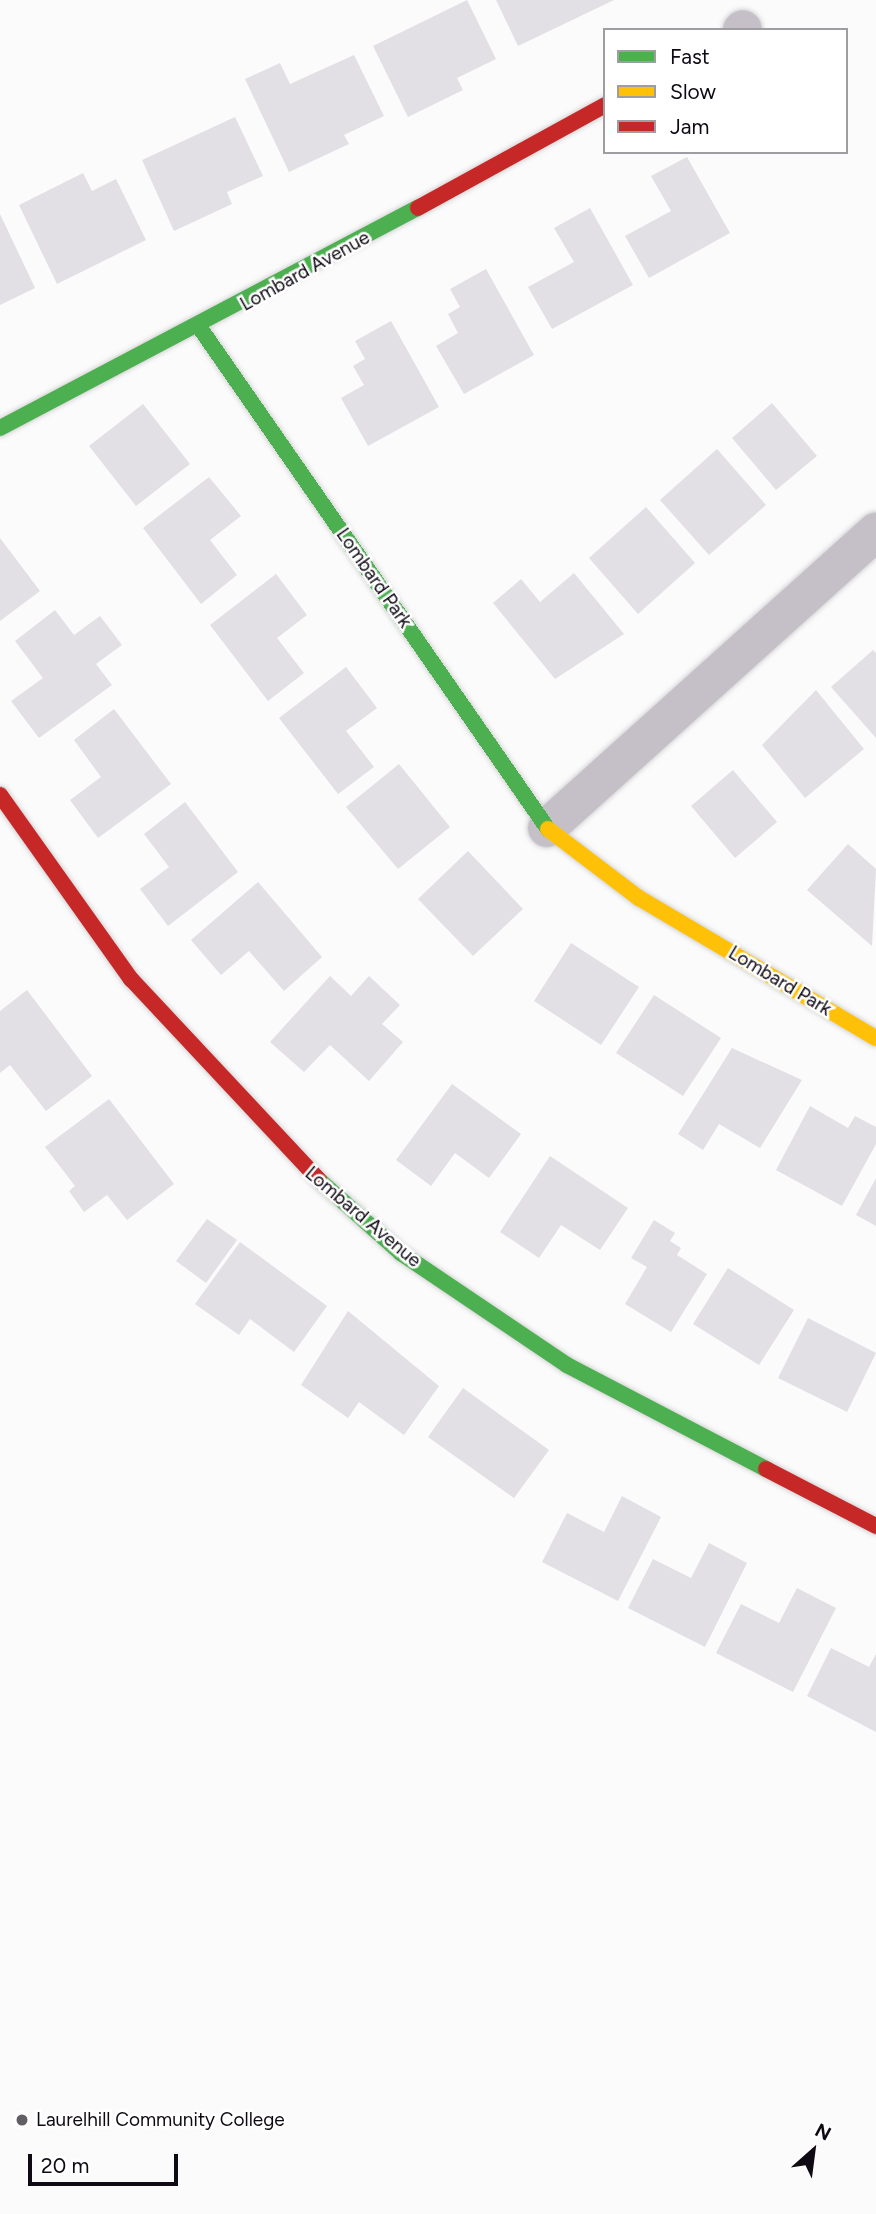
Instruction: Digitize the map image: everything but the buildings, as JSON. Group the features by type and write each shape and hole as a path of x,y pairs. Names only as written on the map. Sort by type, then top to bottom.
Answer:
{"street":[{"name":"Lombard Avenue","path":"0,428 200,328 603,106"},
{"name":"Lombard Park","path":"200,328 547,828 639,898 876,1038"},
{"path":"547,828 876,532"},
{"name":"Lombard Avenue","path":"0,795 131,979 284,1149 401,1253 568,1364 876,1526"}],"traffic: fast":[{"path":"0,428 418,208"},
{"path":"200,328 548,829"},
{"path":"319,1180 401,1253 567,1365 766,1469"}],"traffic: slow":[{"path":"548,829 639,898 876,1038"}],"traffic: jam":[{"path":"418,208 603,106"},
{"path":"0,795 131,979 319,1180"},
{"path":"766,1469 876,1526"}],"place":[{"name":"Laurelhill Community College","path":"22,2120"}]}
